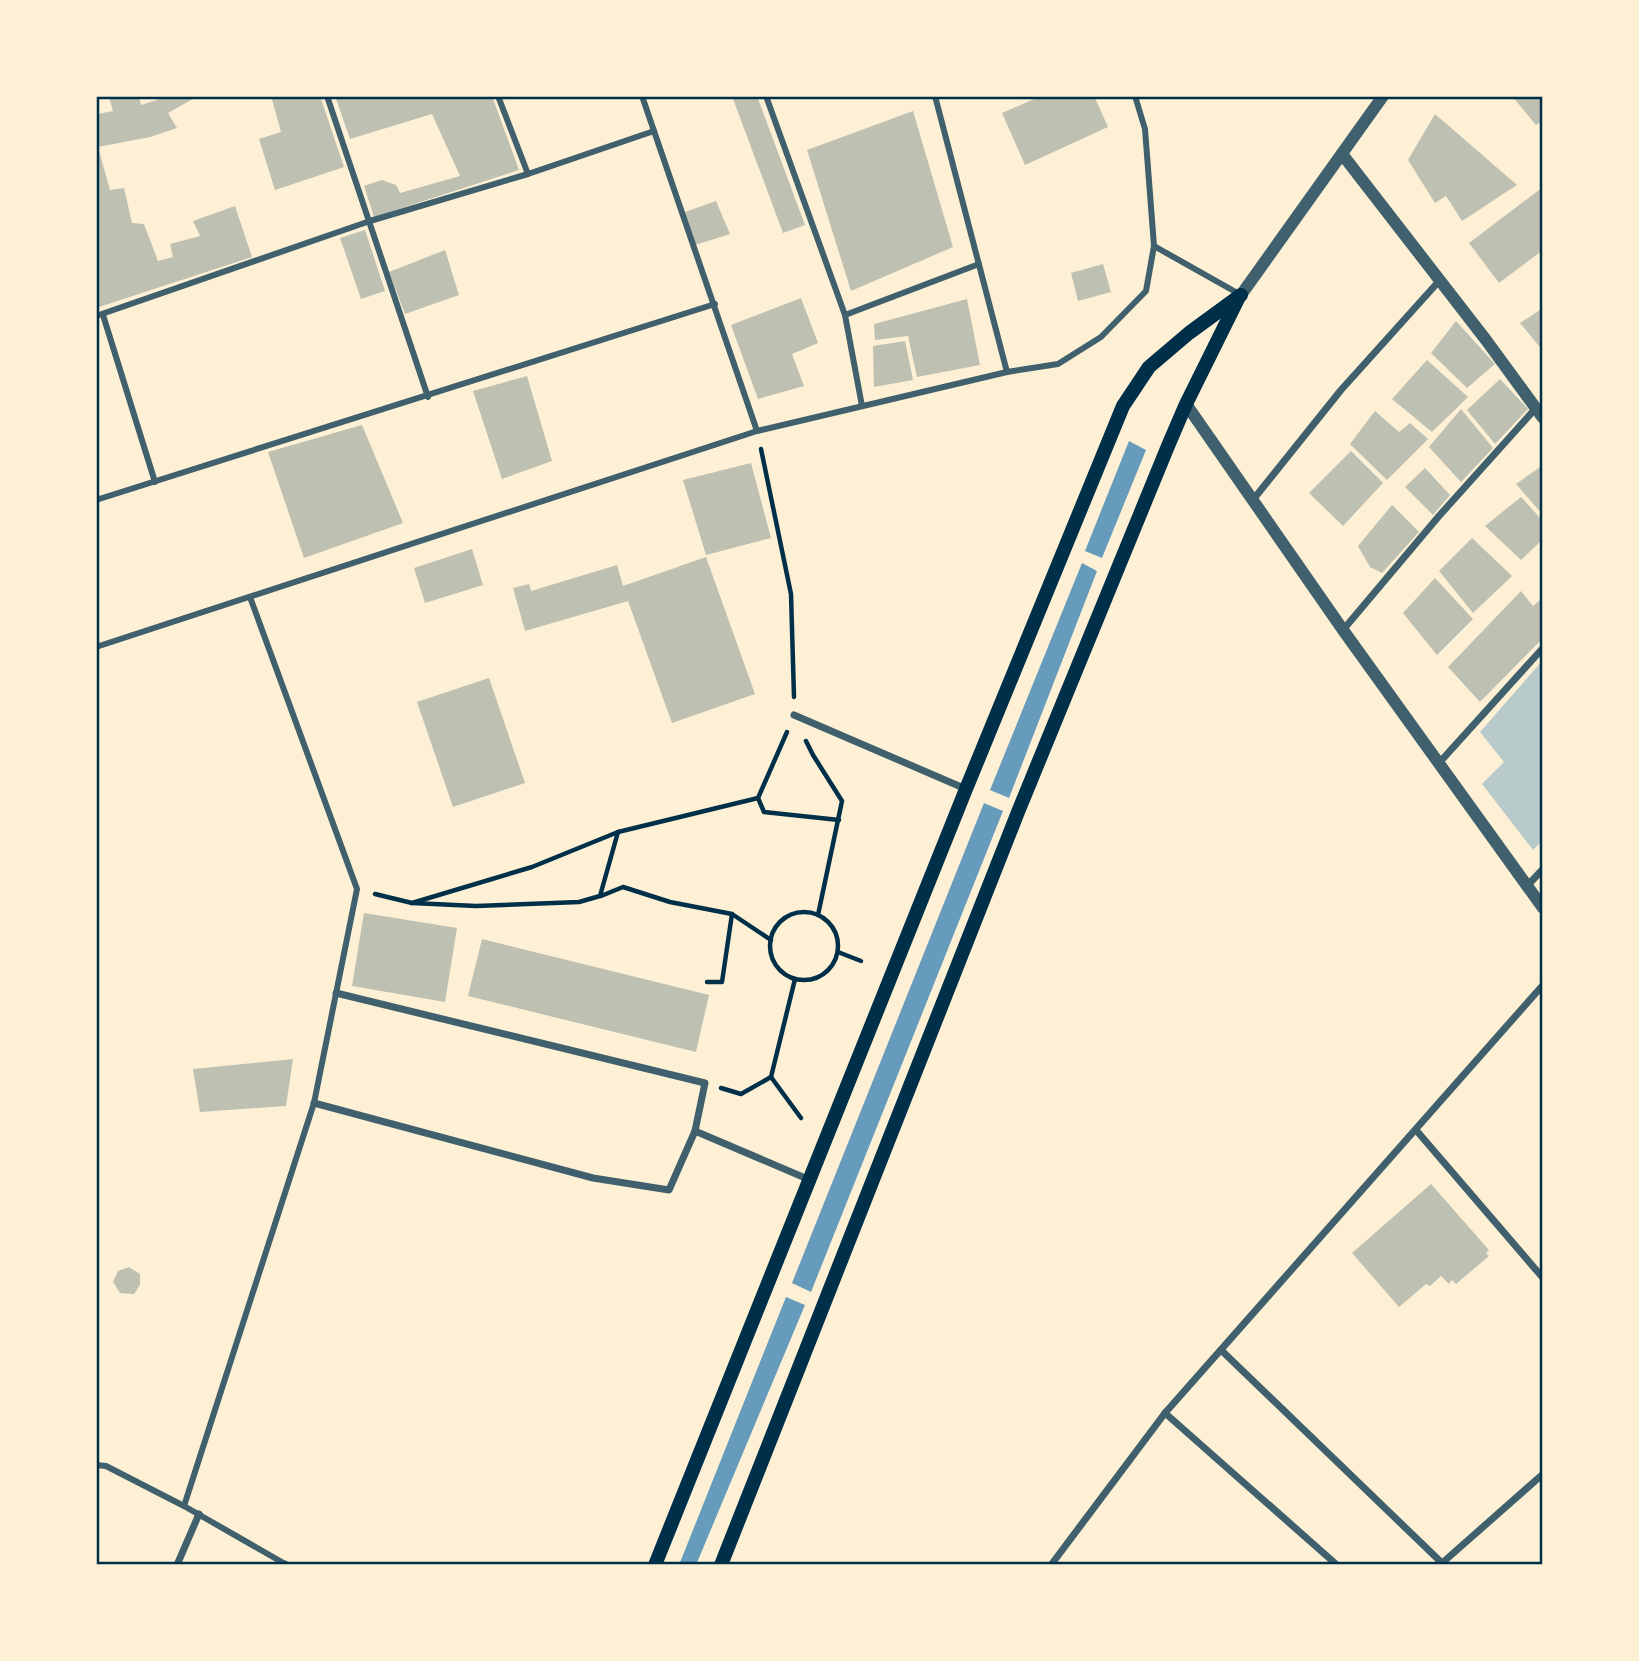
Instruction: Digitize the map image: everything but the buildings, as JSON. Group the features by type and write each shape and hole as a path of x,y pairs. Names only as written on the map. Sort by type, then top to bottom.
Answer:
{"main road":[{"path":"721,1565 1018,813 1185,404 1241,295"},
{"path":"655,1565 966,789 1124,406 1149,367 1189,333 1241,295"}],"street":[{"path":"327,96 428,397"},
{"path":"498,96 527,174"},
{"path":"642,96 757,432"},
{"path":"766,96 845,315 862,406"},
{"path":"935,96 1007,372"},
{"path":"96,647 757,432 1007,372 1058,365 1101,337 1146,291 1154,246 1145,129 1135,96"},
{"path":"1154,246 1241,295 1383,96"},
{"path":"155,482 100,315 370,221 527,174 654,131"},
{"path":"1342,154 1539,413 1343,630"},
{"path":"845,315 979,264"},
{"path":"1252,501 1341,390 1440,281"},
{"path":"96,500 715,304"},
{"path":"1185,404 1543,908"},
{"path":"184,1506 314,1103 357,889 250,597"},
{"path":"1439,763 1543,648"},
{"path":"794,715 966,789"},
{"path":"1527,887 1543,869"},
{"path":"1051,1565 1165,1413 1543,985"},
{"path":"314,1103 593,1178 669,1190 695,1131 705,1083 336,993"},
{"path":"1416,1129 1543,1278"},
{"path":"695,1131 811,1181"},
{"path":"1221,1350 1441,1564 1543,1474"},
{"path":"1165,1413 1337,1565"},
{"path":"96,1465 106,1466 184,1506 286,1564"},
{"path":"177,1565 198,1514"}],"path":[{"path":"757,432 791,594 794,715 813,755 842,801 818,915"},
{"path":"794,715 758,798 764,812 839,820"},
{"path":"412,903 532,867 618,832 758,798"},
{"path":"600,896 618,832"},
{"path":"357,889 412,903 476,906 579,902 623,887 670,902 733,914 771,940"},
{"path":"796,913 818,915 828,921 834,930 838,952 826,972 806,980 795,979 776,966 771,940 778,924 786,917 796,913"},
{"path":"707,982 722,982 733,914"},
{"path":"838,952 861,961"},
{"path":"705,1083 741,1094 771,1077 795,979"},
{"path":"771,1077 801,1118"}],"shaded area":[{"path":"1543,660 1543,840 1533,850 1482,784 1504,762 1480,732"}],"water":[{"path":"1129,441 1146,450 1102,558 1085,551"},
{"path":"1082,563 1097,571 1009,798 990,790"},
{"path":"984,803 1003,811 811,1292 792,1283"},
{"path":"786,1297 805,1305 696,1565 679,1565"}]}
